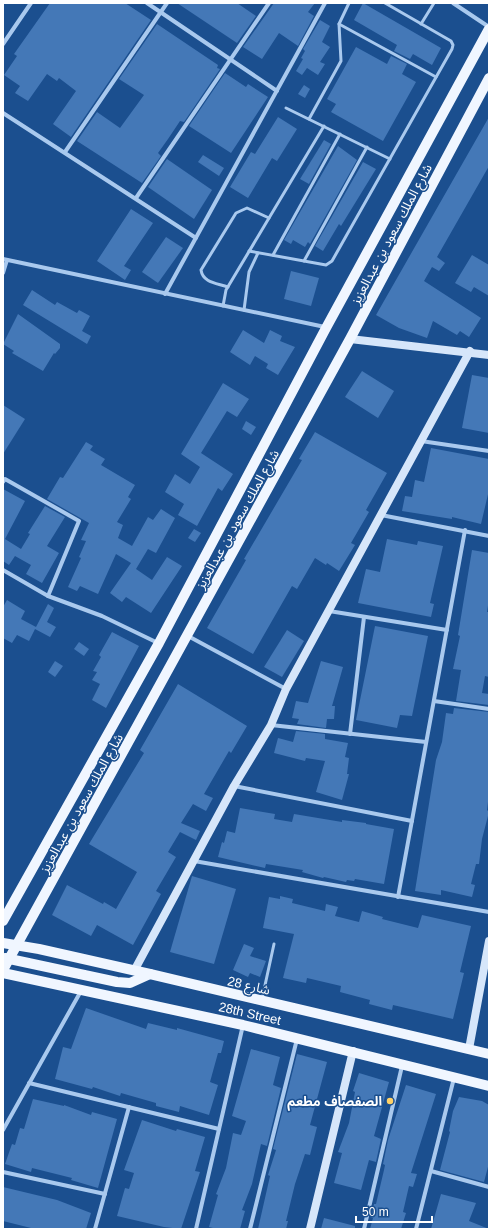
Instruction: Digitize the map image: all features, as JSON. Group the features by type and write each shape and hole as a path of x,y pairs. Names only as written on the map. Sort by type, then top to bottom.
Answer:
{"main road":[{"name":"شارع الملك سعود بن عبدالعزيز","path":"3,921 159,643 326,328 489,28"},
{"name":"شارع الملك سعود بن عبدالعزيز","path":"3,972 6,958 17,946 188,636 350,340 489,78"},
{"name":"شارع 28","path":"3,943 150,974 489,1054"},
{"path":"6,958 117,982 130,983 150,974"},
{"name":"28th Street","path":"3,972 243,1024 489,1086"}],"street":[{"path":"3,44 31,3"},
{"path":"147,3 277,91"},
{"path":"65,152 167,3"},
{"path":"136,198 268,3"},
{"path":"165,294 325,3"},
{"path":"453,3 489,28"},
{"path":"3,113 196,238"},
{"path":"3,273 5,259 326,328"},
{"path":"350,340 470,351 489,355"},
{"path":"134,971 234,786 271,725 286,690 470,351"},
{"path":"421,441 489,451"},
{"path":"3,482 4,479 79,521 48,596"},
{"path":"381,515 465,530 489,536"},
{"path":"398,897 465,530"},
{"path":"3,570 48,596 102,616 159,643"},
{"path":"329,611 447,630"},
{"path":"350,734 364,617"},
{"path":"188,636 286,690"},
{"path":"434,701 489,709"},
{"path":"271,725 426,742"},
{"path":"234,786 412,820"},
{"path":"194,861 489,912"},
{"path":"469,1049 486,971 489,941"},
{"path":"3,1130 82,990"},
{"path":"196,1229 243,1024"},
{"path":"250,1229 297,1038"},
{"path":"310,1229 353,1051"},
{"path":"364,1229 402,1064"},
{"path":"416,1229 455,1078"},
{"path":"29,1083 219,1129"},
{"path":"95,1229 129,1107"},
{"path":"431,1171 489,1187"},
{"path":"3,1172 105,1194"}],"lane":[{"path":"309,119 341,61 338,24 349,3"},
{"path":"249,251 326,264 332,261 436,77 453,45 452,41 385,3"},
{"path":"421,24 434,3"},
{"path":"338,24 436,77"},
{"path":"286,108 390,159"},
{"path":"223,306 226,290 324,126"},
{"path":"272,255 340,134"},
{"path":"304,261 367,147"},
{"path":"228,287 206,280 202,276 201,270 236,213 247,208 269,218"},
{"path":"244,310 249,272 258,253"},
{"path":"262,1001 274,944"}],"building":[{"path":"50,3 125,3 151,20 71,137 53,124 76,91 59,78 57,81 47,74 28,101 15,93 20,86 4,75 17,56 14,54"},
{"path":"177,3 237,3 256,16 237,43"},
{"path":"274,3 315,3 308,12 314,16 298,46 279,33 262,59 243,47"},
{"path":"363,3 441,48 432,65 413,54 410,59 394,51 397,45 354,20"},
{"path":"320,20 330,26 322,42 330,47 320,62 325,64 318,75 307,68 302,75 296,71 303,59 301,58 305,51 303,49"},
{"path":"157,24 218,65 217,68 220,69 184,122 180,121 158,153 161,156 142,183 77,141 97,112 120,128 144,95 119,79"},
{"path":"356,47 387,64 391,56 407,64 402,74 416,82 383,141 331,112 336,104 327,99"},
{"path":"225,73 246,87 248,84 268,97 231,153 189,126"},
{"path":"304,85 310,89 305,98 298,94"},
{"path":"278,117 297,129 277,161 272,158 248,198 230,187 251,152 255,154"},
{"path":"489,117 489,166 437,257 445,263 439,271 432,267 424,281 481,318 469,337 460,331 457,335 433,321 427,338 399,328 376,315"},
{"path":"324,140 331,144 309,184 300,179"},
{"path":"338,146 357,160 310,244 308,242 305,247 293,240 291,244 284,240"},
{"path":"203,155 224,168 219,176 198,162"},
{"path":"167,159 212,190 194,219 148,187"},
{"path":"363,162 376,169 341,226 339,224 323,251 315,246"},
{"path":"131,209 153,223 124,266 131,270 125,280 97,261"},
{"path":"166,237 183,248 158,283 142,272"},
{"path":"472,255 489,265 489,296 474,287 471,292 455,283"},
{"path":"291,271 319,278 311,306 284,299"},
{"path":"32,290 55,305 57,302 77,313 79,310 90,316 82,331 91,336 87,344 23,305"},
{"path":"18,314 60,344 60,348 55,354 54,353 43,371 12,353 14,351 3,344"},
{"path":"243,330 264,343 270,330 282,336 280,341 295,347 278,375 266,368 268,364 255,356 250,365 230,352"},
{"path":"362,371 394,391 378,418 345,397"},
{"path":"472,375 489,378 489,433 462,428"},
{"path":"223,383 249,399 237,417 227,411 201,453 233,474 222,491 218,488 197,526 178,515 184,504 165,492 175,474 190,484 200,467 181,454"},
{"path":"3,405 25,419 3,454"},
{"path":"246,421 256,427 251,435 242,429"},
{"path":"315,432 387,473 366,510 369,512 351,543 355,545 339,571 327,563 326,565 315,558 297,589 292,586 253,654 207,628 246,560 244,559 302,460 299,459"},
{"path":"86,442 93,446 90,450 105,459 101,465 135,485 128,497 131,499 117,522 123,525 118,538 132,546 148,517 153,520 161,509 175,518 156,553 148,549 136,569 152,580 167,557 182,566 151,613 126,597 122,602 110,593 131,563 116,554 98,594 80,586 77,591 68,587 81,558 79,557 86,541 81,540 89,523 47,499 60,477 63,478"},
{"path":"431,448 489,459 489,490 481,524 452,517 452,519 402,511 405,496 412,497 415,480 424,482"},
{"path":"3,489 25,501 5,539 21,549 30,534 28,533 45,506 65,517 47,546 59,553 42,583 26,574 31,565 15,556 9,565 3,561"},
{"path":"194,529 201,533 195,542 188,538"},
{"path":"387,539 417,545 418,541 443,546 430,603 434,604 431,617 358,603 366,569 380,572"},
{"path":"472,550 489,553 489,599 487,612 489,612 489,677 485,676 482,693 489,694 489,705 456,701 461,670 453,669 460,636 458,635"},
{"path":"7,600 25,611 21,619 36,627 48,604 54,608 47,622 56,627 50,637 35,629 29,641 17,635 12,643 3,638 3,607"},
{"path":"375,626 428,636 412,716 400,715 397,728 356,720"},
{"path":"287,630 304,641 282,677 264,667"},
{"path":"112,632 139,646 106,708 92,700 100,684 92,680 97,672 93,671 101,657 99,655"},
{"path":"79,642 89,649 84,656 74,649"},
{"path":"55,661 63,666 55,677 48,672"},
{"path":"321,661 343,667 332,706 335,706 334,719 327,719 326,728 297,724 299,719 292,718 296,701 308,703"},
{"path":"178,684 247,726 231,753 229,751 204,794 213,798 206,811 193,804 181,823 200,831 196,840 180,832 168,852 176,857 156,891 161,894 133,945 97,925 91,936 52,915 67,885 103,904 104,902 116,909 137,872 89,844 144,753 140,750"},
{"path":"454,708 489,712 489,794 487,810 489,812 482,839 479,864 476,864 471,884 475,885 472,897 441,890 441,895 415,891 436,760 442,742 446,713 453,714"},
{"path":"296,731 325,734 325,739 348,743 345,757 349,758 347,774 349,774 342,800 316,792 325,761 306,758 305,761 274,753 278,738 293,742"},
{"path":"240,808 275,814 274,819 292,822 294,814 342,822 342,820 366,823 394,829 384,884 355,879 354,881 347,880 346,882 323,878 302,872 303,870 266,864 265,868 218,857 227,831 235,833"},
{"path":"192,876 236,889 214,964 170,952"},
{"path":"280,896 293,899 292,903 325,911 326,904 338,907 335,916 359,922 362,911 383,917 382,919 418,928 422,915 471,926 460,972 464,973 453,1019 393,1005 392,1010 369,1004 370,1000 340,992 341,986 307,978 306,983 283,978 294,934 263,928 269,897 280,899"},
{"path":"244,944 254,948 250,956 266,961 260,977 250,973 248,977 233,970"},
{"path":"86,1008 146,1029 148,1023 177,1030 177,1028 224,1041 221,1053 218,1053 210,1082 218,1085 209,1115 180,1106 179,1112 156,1106 156,1103 121,1093 120,1096 93,1087 92,1089 55,1079 63,1047 71,1049"},
{"path":"251,1049 280,1057 273,1085 281,1088 267,1146 261,1144 252,1184 242,1210 245,1211 240,1229 217,1229 209,1227 218,1195 216,1194 226,1168 233,1133 241,1135 246,1121 232,1116"},
{"path":"297,1054 327,1062 310,1125 317,1127 310,1155 305,1154 295,1184 286,1221 288,1221 286,1229 258,1229 270,1176 268,1175 276,1150 273,1149"},
{"path":"359,1073 389,1082 374,1136 381,1139 376,1162 369,1160 361,1190 334,1183 342,1153 338,1152 349,1123 355,1092 353,1091"},
{"path":"406,1085 436,1094 411,1173 417,1174 413,1187 409,1186 403,1212 406,1213 401,1229 370,1229 373,1218 370,1217 374,1204 376,1204 384,1170 385,1165 383,1164 388,1140"},
{"path":"459,1097 482,1101 489,1105 489,1163 484,1182 440,1170 450,1132 453,1111"},
{"path":"33,1099 64,1105 91,1115 92,1112 117,1119 98,1188 71,1180 72,1178 32,1168 31,1172 5,1164 12,1144 15,1145 20,1128 24,1129"},
{"path":"142,1120 176,1131 177,1129 205,1137 195,1171 200,1172 181,1229 164,1227 117,1216 125,1188 129,1189 134,1173 124,1170"},
{"path":"3,1187 57,1200 91,1213 86,1229 35,1229 3,1221"},
{"path":"441,1194 476,1203 469,1221 489,1229 431,1229"},
{"path":"324,1218 355,1226 355,1229 321,1229"}],"place":[{"name":"الصفصاف مطعم","path":"390,1101"}]}
